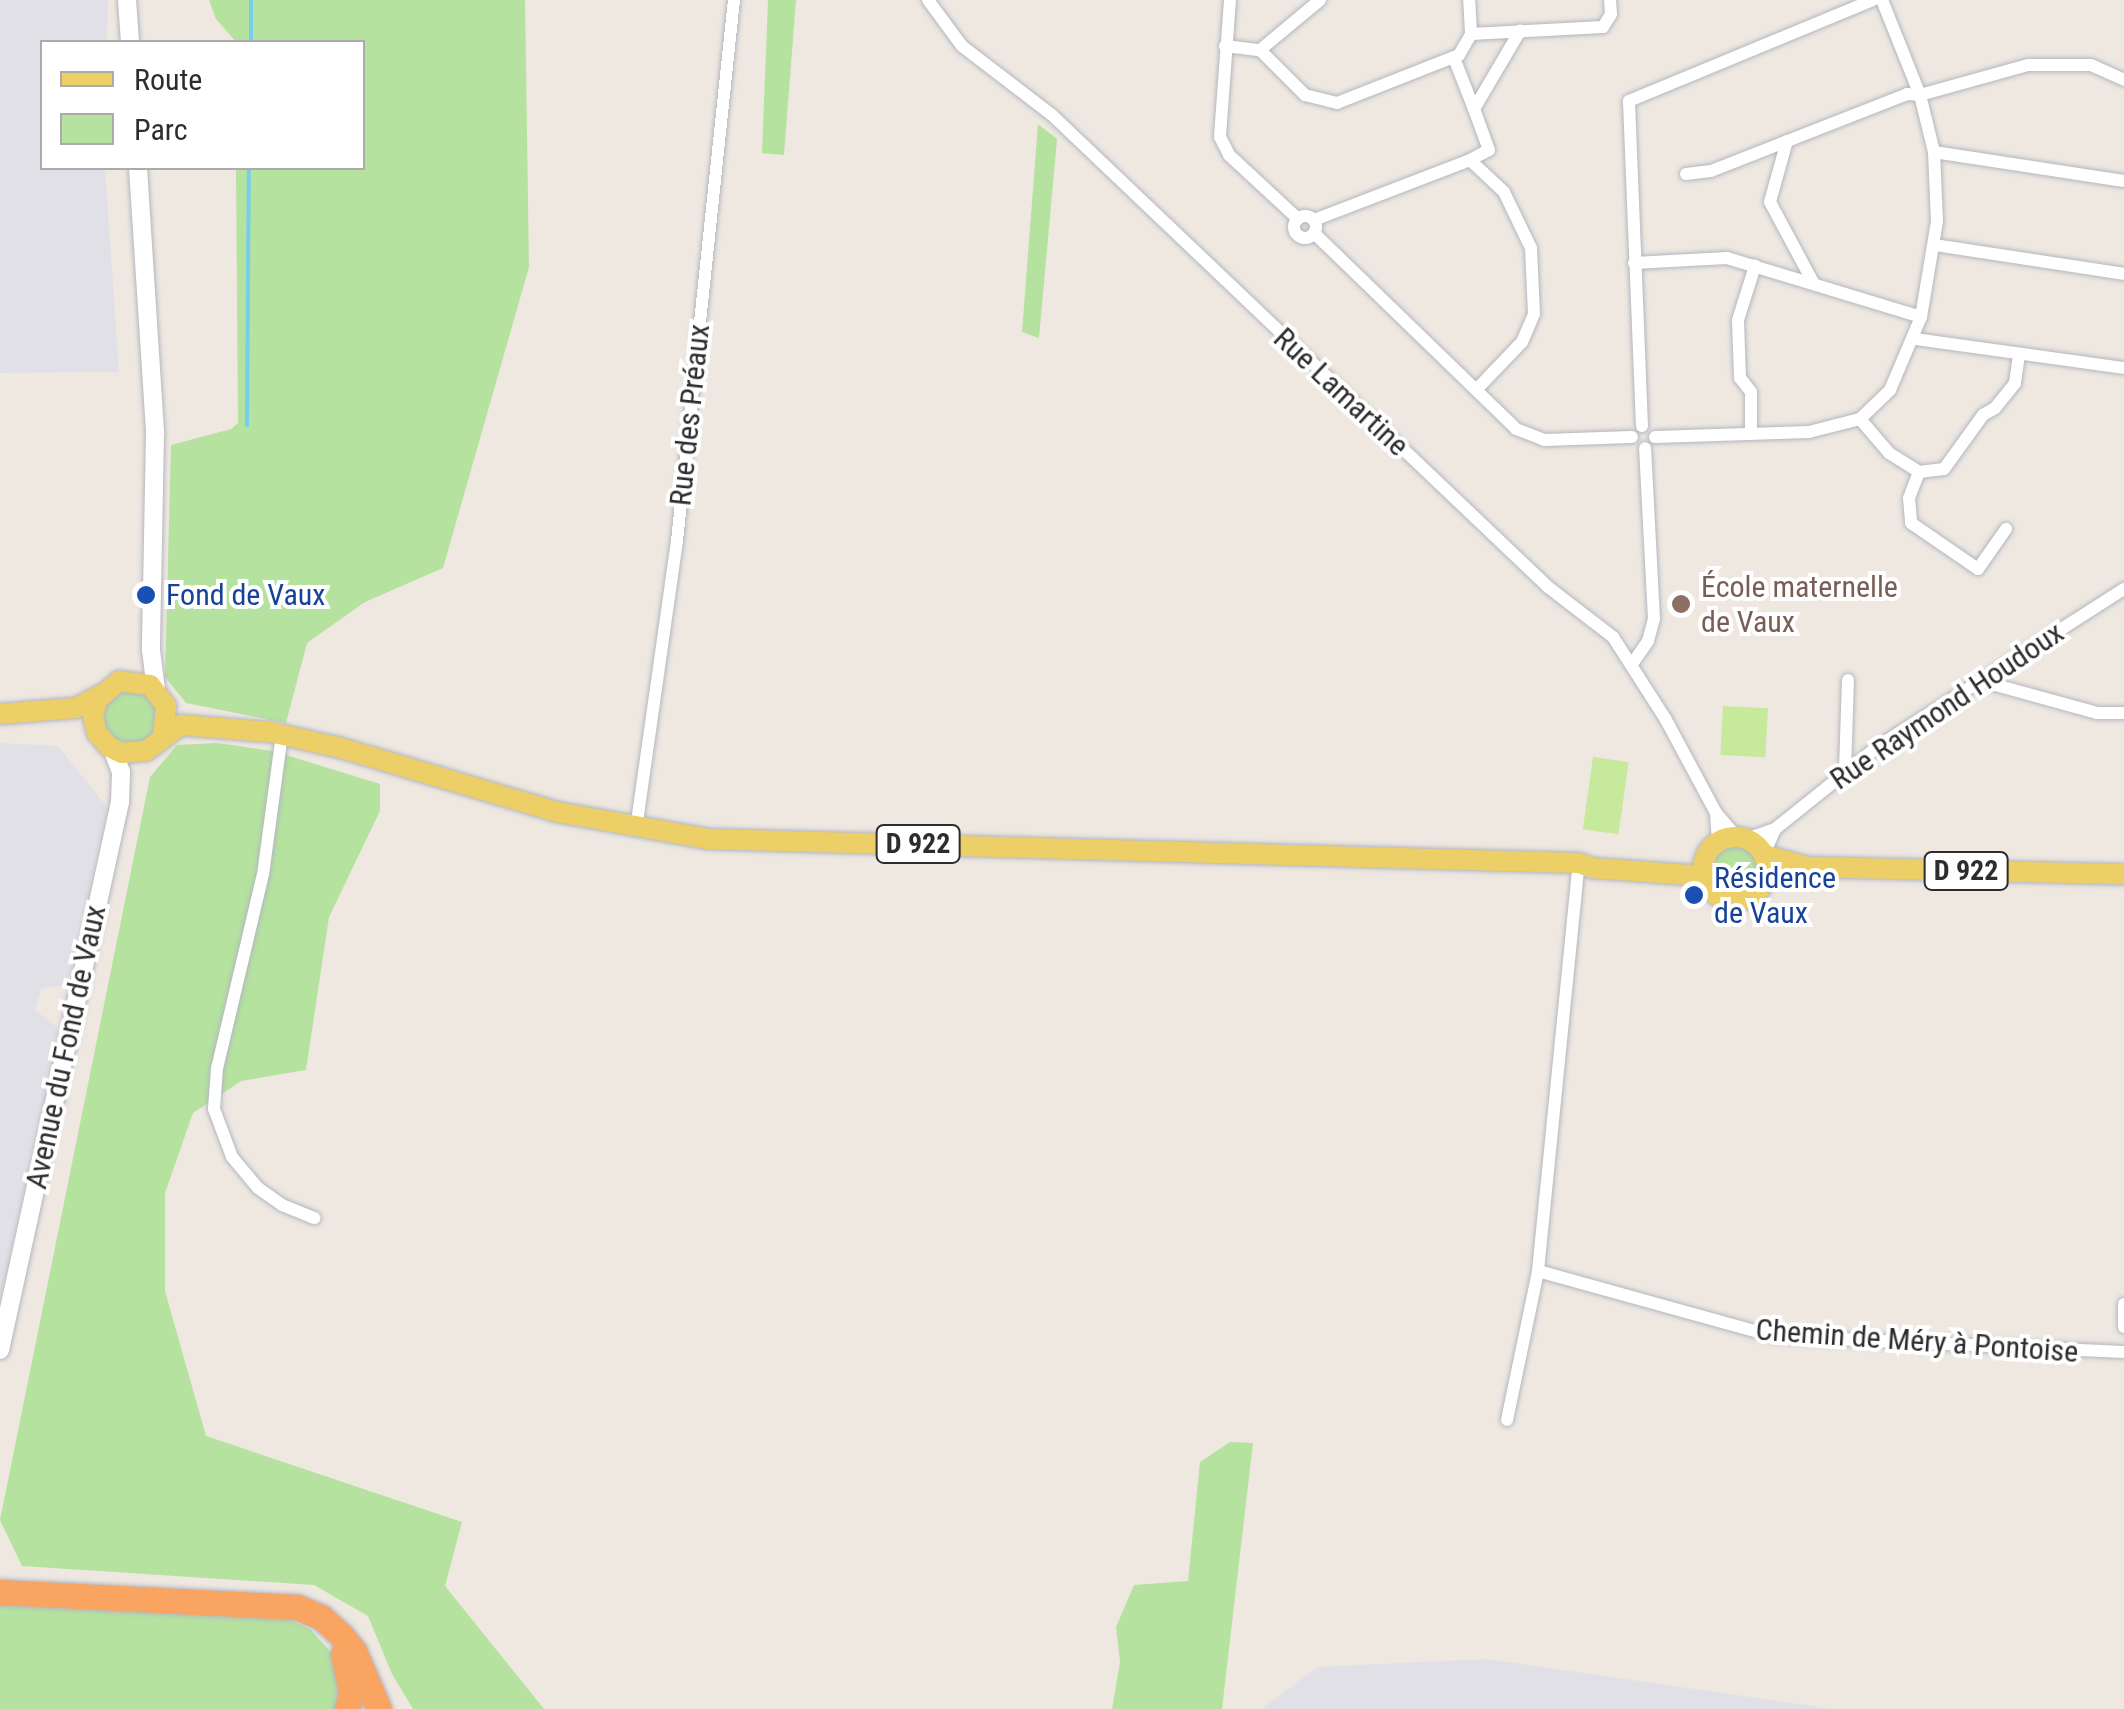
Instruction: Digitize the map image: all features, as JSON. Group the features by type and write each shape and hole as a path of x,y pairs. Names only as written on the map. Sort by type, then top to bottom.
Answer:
{"highway":[{"path":"0,1592 272,1603 309,1611 333,1626 354,1652 379,1709"},
{"path":"272,1603 311,1620 338,1644 350,1680 347,1709"}],"main road":[{"path":"132,680 160,695 168,718 163,736 146,751 130,754 112,749 95,728 74,720 0,714 76,708 115,683 132,680"},
{"name":"D 922","path":"160,695 178,709 557,812 636,829 708,838 1579,863 1594,858 1689,859 1722,850"},
{"path":"95,728 94,709 100,696"},
{"name":"D 922","path":"163,736 185,725 276,733"},
{"path":"1722,850 1764,855 1766,878 1754,894 1736,901 1716,895 1722,850"},
{"name":"D 922","path":"1764,855 1808,867 2124,874"},
{"name":"D 922","path":"1766,878 1808,867"}],"street":[{"path":"127,0 130,40"},
{"name":"Rue des Préaux","path":"636,829 677,541 734,0"},
{"name":"Rue Lamartine","path":"928,0 962,46 1052,115 1548,587 1612,636 1632,664 1716,813 1722,850"},
{"path":"1230,0 1220,137 1228,154 1298,219 1308,216 1314,227 1516,428 1535,438 1632,438"},
{"path":"1260,50 1320,0"},
{"path":"1225,46 1260,50 1306,95 1336,104 1454,58 1472,34 1470,0"},
{"path":"1472,34 1603,27 1611,14 1610,0"},
{"path":"1632,438 1642,426 1629,101 1873,0"},
{"path":"1632,438 1635,444 1809,432 1860,419 1890,390 1915,339 1935,245 1934,152 1920,95 1882,0"},
{"path":"1474,109 1520,31"},
{"path":"1314,227 1489,150 1454,58"},
{"path":"1686,174 1712,171 1907,94 1920,95 2028,65 2091,65 2124,80"},
{"path":"1787,142 1770,202 1814,284"},
{"path":"1934,152 2124,182"},
{"path":"1470,160 1513,204 1531,248 1535,304 1522,342 1476,390"},
{"path":"138,170 155,434 150,650 160,695"},
{"path":"1935,245 2124,274"},
{"path":"1634,263 1727,258 1921,317"},
{"path":"1751,433 1751,392 1740,378 1738,320 1754,266"},
{"path":"1915,339 2124,368"},
{"path":"1860,419 1890,452 1919,472 1944,469 1984,414 1995,408 2015,382 2019,354"},
{"path":"1632,664 1648,642 1654,619 1651,428 1642,426"},
{"path":"1919,472 1909,498 1911,523 1978,569 2006,529"},
{"name":"Rue Raymond Houdoux","path":"1722,850 1775,829 1845,770 2124,589"},
{"path":"132,680 144,670 150,650"},
{"path":"1845,770 1848,680"},
{"path":"1981,681 2097,713 2124,713"},
{"path":"276,733 263,874 221,1049 214,1109 232,1157 258,1188 282,1205 314,1218"},
{"name":"Avenue du Fond de Vaux","path":"0,1350 120,802 121,772 112,749"},
{"name":"Avenue du Fond de Vaux","path":"120,802 146,751"},
{"name":"Rue Raymond Houdoux","path":"1764,855 1775,829"},
{"path":"1506,1420 1538,1271 1579,863"},
{"name":"Chemin de Méry à Pontoise","path":"1538,1271 1772,1336 2124,1352"},
{"path":"2124,1304 2124,1327"}],"shaded area":[{"path":"0,0 108,0 107,40 40,40 40,170 105,170 119,372 0,373"},
{"path":"0,743 58,746 107,807 70,976 60,986 41,989 35,1010 59,1028 0,1297"},
{"path":"1486,1659 1833,1709 1262,1709 1318,1667"}],"green space":[{"path":"209,0 525,0 529,267 443,568 365,602 307,643 286,723 186,703 165,677 171,445 231,429 238,423 236,170 365,170 365,40 234,40 216,19"},
{"path":"768,0 796,0 784,155 762,153"},
{"path":"1038,124 1057,139 1039,338 1022,332"},
{"path":"130,689 150,697 158,717 150,737 130,745 110,737 102,717 110,697"},
{"path":"1723,706 1768,708 1765,757 1720,755"},
{"path":"217,743 273,751 380,784 380,811 329,917 306,1070 241,1081 193,1113 165,1193 165,1291 206,1436 462,1522 445,1586 544,1709 413,1709 392,1674 368,1616 314,1585 22,1566 0,1520 150,777 177,745"},
{"path":"1593,757 1629,762 1618,834 1583,829"},
{"path":"1736,844 1753,851 1760,868 1753,885 1736,892 1719,885 1712,868 1719,851"},
{"path":"1230,1442 1253,1443 1222,1709 1112,1709 1120,1662 1116,1627 1134,1585 1188,1581 1200,1462"},
{"path":"0,1598 270,1613 311,1630 336,1658 339,1709 0,1709"}],"waterway":[{"path":"251,0 251,40"},
{"path":"247,425 249,170"}],"place":[{"name":"Fond de Vaux","path":"146,595"},
{"name":"École maternelle de Vaux","path":"1681,604"},
{"name":"Résidence de Vaux","path":"1694,895"}]}
